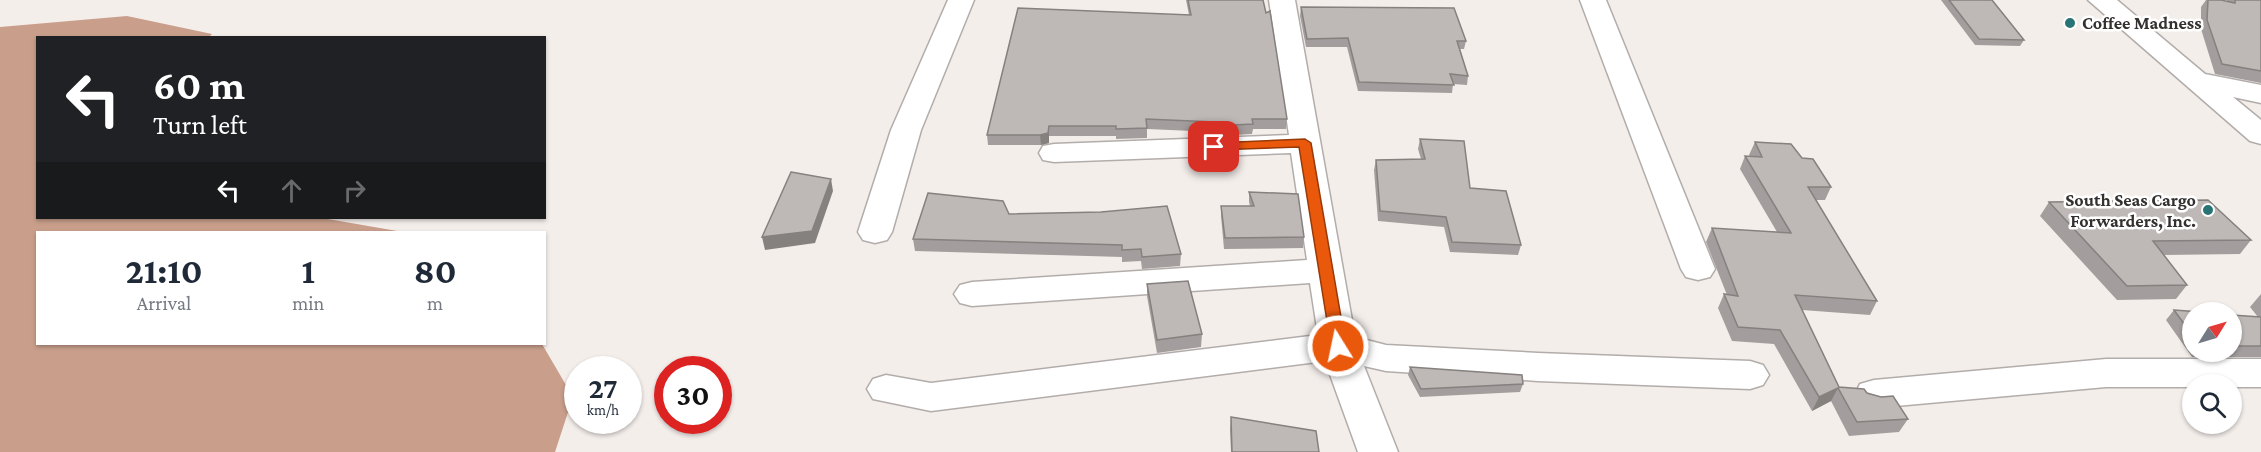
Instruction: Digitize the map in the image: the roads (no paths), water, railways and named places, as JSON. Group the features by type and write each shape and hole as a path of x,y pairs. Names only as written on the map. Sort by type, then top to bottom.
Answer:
{"street":[{"path":"875,232 906,130 961,0"},
{"path":"1282,0 1338,346 1378,452"},
{"path":"1593,0 1698,269"},
{"path":"2101,0 2261,135"},
{"path":"2198,81 2261,94"},
{"path":"1054,153 1305,143"},
{"path":"972,294 1325,270"},
{"path":"886,389 931,397 1338,346 1386,358 1538,367 1750,375"},
{"path":"1874,394 2106,373 2261,373"}],"place":[{"name":"Coffee Madness","path":"2070,23"},
{"name":"South Seas Cargo Forwarders, Inc.","path":"2208,210"}]}
